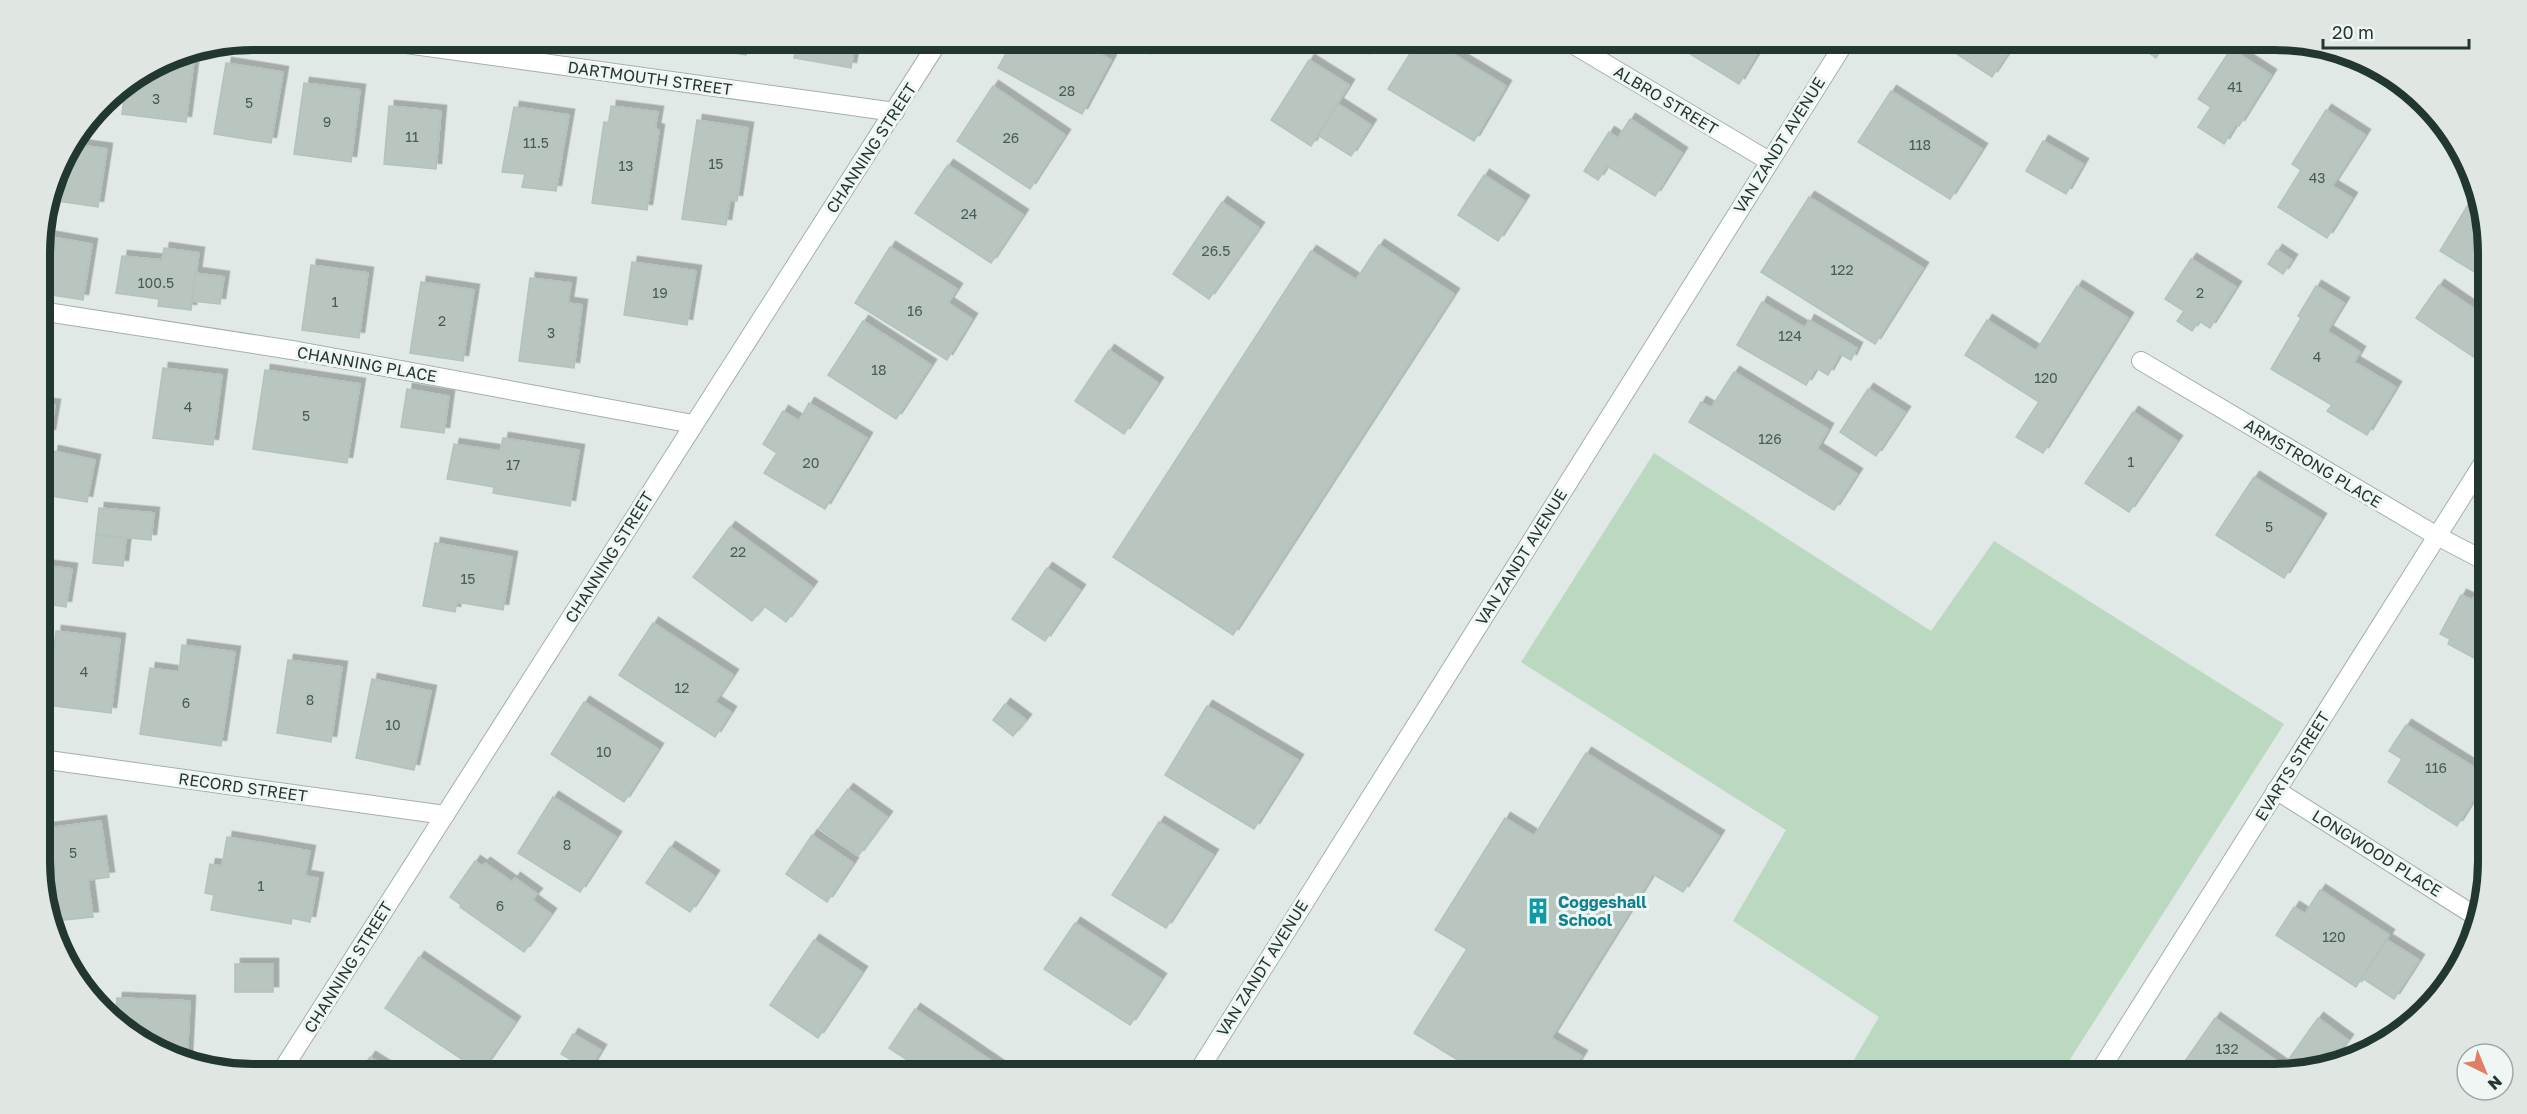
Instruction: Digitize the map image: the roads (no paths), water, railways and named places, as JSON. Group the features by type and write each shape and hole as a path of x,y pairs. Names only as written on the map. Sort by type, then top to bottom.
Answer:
{"street":[{"name":"DARTMOUTH STREET","path":"449,50 895,112"},
{"name":"CHANNING STREET","path":"286,1064 933,50"},
{"name":"ALBRO STREET","path":"1582,50 1769,161"},
{"name":"VAN ZANDT AVENUE","path":"1203,1064 1839,50"},
{"name":"CHANNING PLACE","path":"50,313 298,351 693,424"},
{"name":"ARMSTRONG PLACE","path":"2141,361 2437,537 2478,558"},
{"name":"EVARTS STREET","path":"2104,1064 2478,471"},
{"name":"RECORD STREET","path":"50,760 445,815"},
{"name":"LONGWOOD PLACE","path":"2276,790 2471,913"}],"place":[{"name":"Coggeshall School","path":"1538,911"}]}
